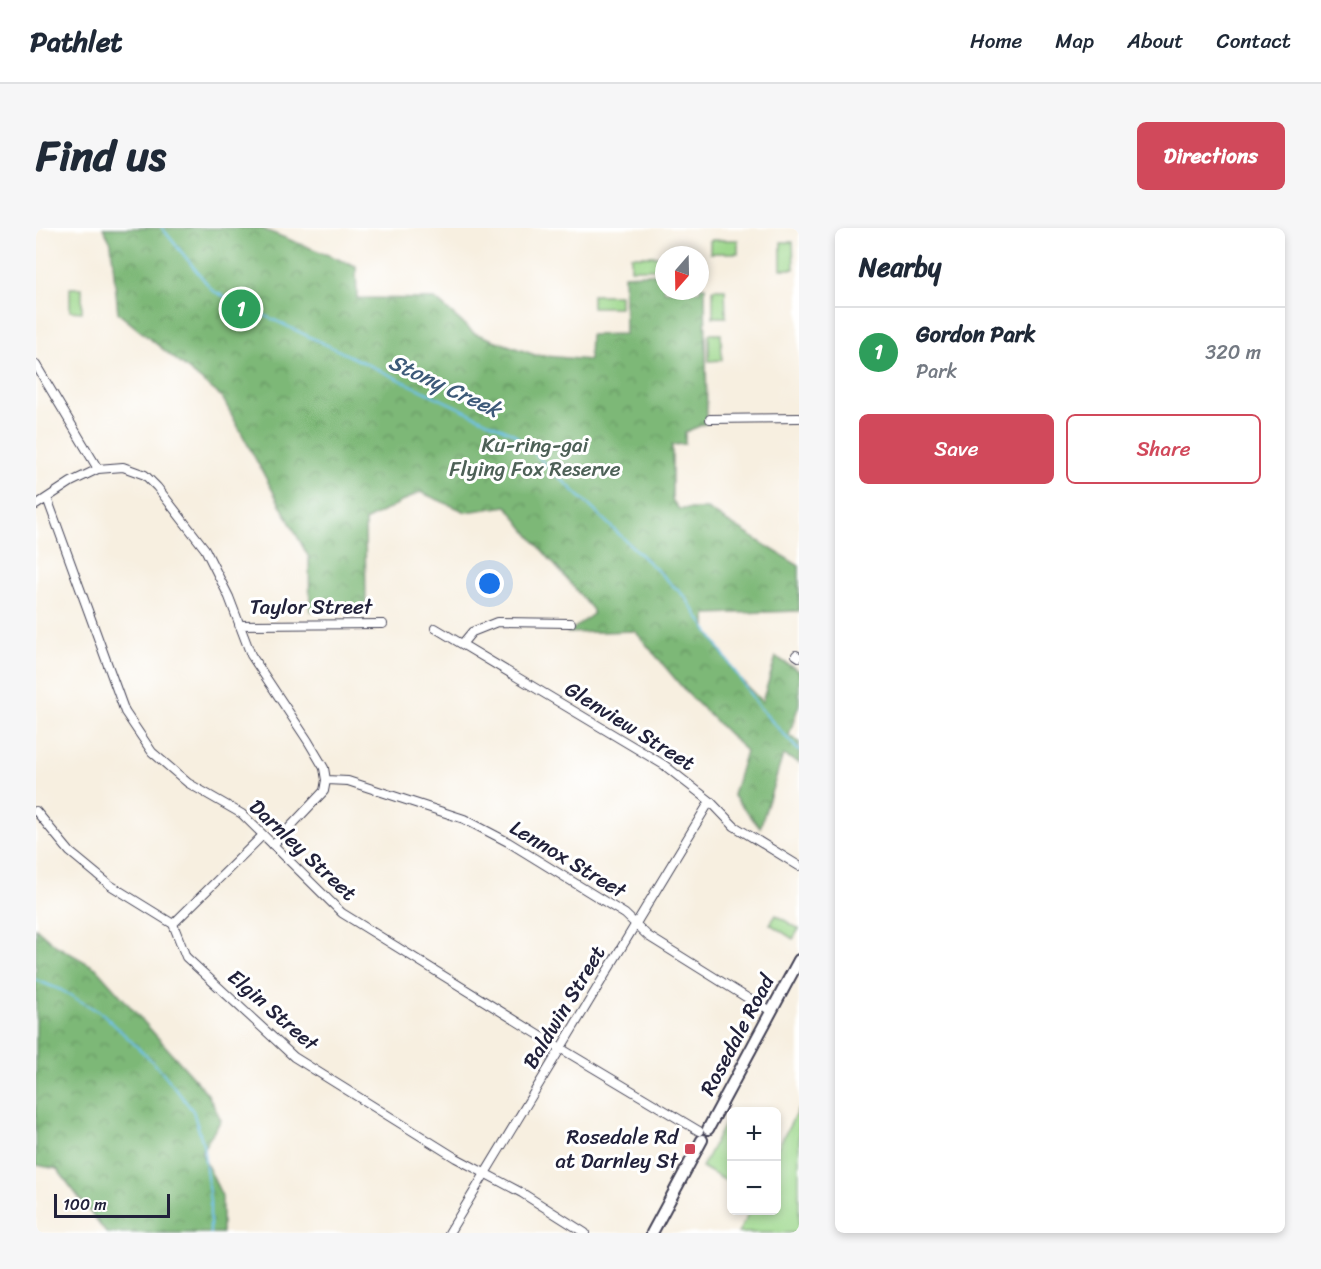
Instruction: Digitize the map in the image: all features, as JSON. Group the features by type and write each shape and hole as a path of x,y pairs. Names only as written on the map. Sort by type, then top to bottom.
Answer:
{"street":[{"path":"36,365 98,469"},
{"path":"710,419 799,418"},
{"path":"36,505 71,482 98,469 123,467 145,475 205,549 229,597 251,655 324,768 326,780 324,791 273,844"},
{"name":"Darnley Street","path":"47,498 125,712 152,752 188,783 242,814 342,913 560,1048 703,1133"},
{"path":"462,644 472,632 497,622 571,623"},
{"name":"Taylor Street","path":"239,625 383,624"},
{"name":"Glenview Street","path":"435,628 664,765 711,801 734,826 799,866"},
{"name":"Lennox Street","path":"326,780 348,781 464,819 527,854 625,915 648,936 772,1011"},
{"name":"Baldwin Street","path":"448,1233 711,801"},
{"path":"36,811 70,852 110,885 173,924 263,835"},
{"name":"Elgin Street","path":"173,924 186,957 294,1057 456,1158 522,1193 585,1233"},
{"name":"Rosedale Road","path":"652,1233 703,1133 799,960"}],"green space":[{"name":"Ku-ring-gai Flying Fox Reserve","path":"103,228 260,228 356,266 357,298 435,299 474,333 535,355 589,360 590,335 625,334 624,275 655,273 655,300 705,300 707,423 685,432 685,444 672,445 672,500 679,509 707,509 799,566 799,611 706,614 706,629 740,679 762,702 776,657 799,671 799,704 789,736 799,742 799,763 783,755 760,828 733,795 746,751 687,693 635,631 568,633 593,614 593,610 507,506 466,512 420,492 365,521 366,610 310,611 309,558 222,397 118,313 111,243"},
{"path":"710,240 738,240 738,253 710,253"},
{"path":"781,242 793,242 794,269 781,269"},
{"path":"631,256 655,256 655,269 631,269"},
{"path":"70,288 82,288 82,312 70,311"},
{"path":"713,289 725,289 726,317 713,317"},
{"path":"592,295 620,295 620,307 592,307"},
{"path":"709,334 721,334 722,360 709,361"},
{"path":"776,915 799,929 793,939 770,924"},
{"path":"36,928 55,945 96,968 207,1093 221,1120 201,1152 222,1196 222,1233 106,1233 57,1169 36,1165"},
{"path":"799,1108 799,1233 738,1233 748,1215 781,1215 781,1142"},
{"path":"724,1125 727,1127 727,1182 702,1167"}],"waterway":[{"name":"Stony Creek","path":"162,228 213,291 514,434 685,597 758,706 799,751"},
{"path":"36,980 61,990 103,1014 160,1069 193,1111 203,1144 210,1202 210,1233"}],"place":[{"name":"Gordon Park","path":"241,309"},
{"name":"Rosedale Rd at Darnley St","path":"690,1149"}]}
